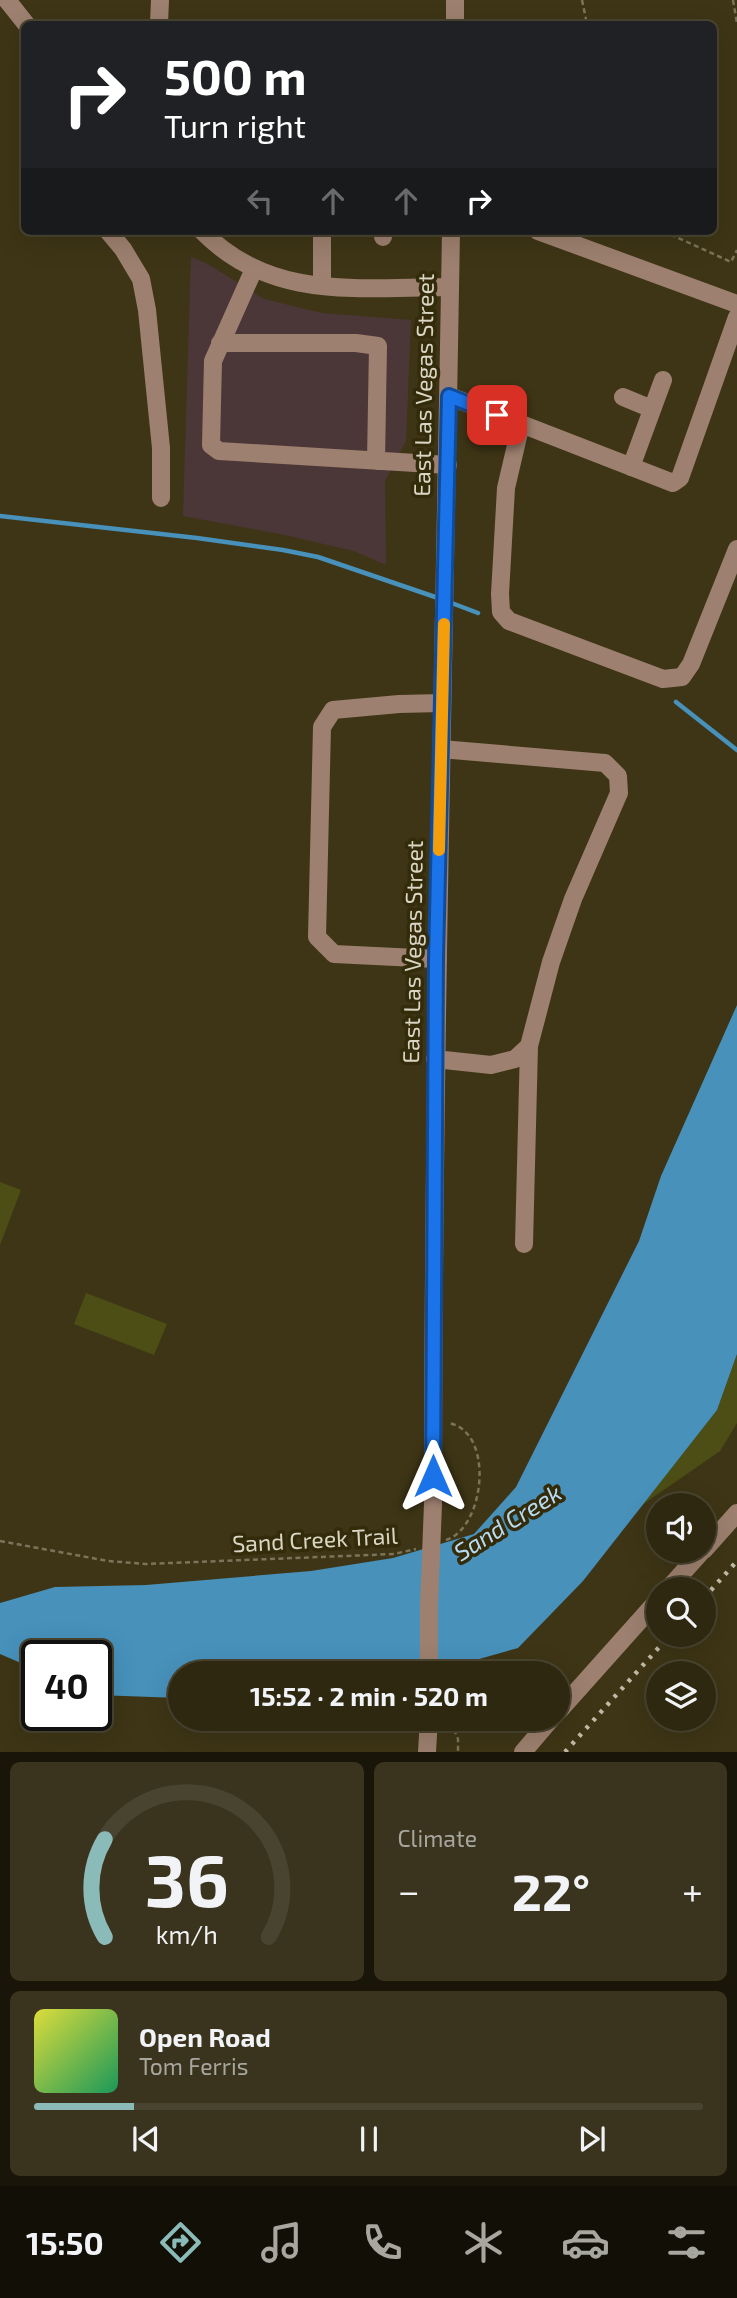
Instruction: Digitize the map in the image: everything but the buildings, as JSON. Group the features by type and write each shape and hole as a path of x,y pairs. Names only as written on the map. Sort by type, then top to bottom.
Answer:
{"street":[{"path":"7,0 24,21"},
{"path":"159,21 160,0"},
{"path":"455,0 455,21"},
{"path":"111,235 142,279 161,448 161,498"},
{"path":"207,235 234,258 288,282 322,286 450,287"},
{"path":"322,235 322,286"},
{"name":"East Las Vegas Street","path":"429,1661 433,1504 436,959 451,235"},
{"path":"549,235 737,304"},
{"path":"254,269 213,361 211,444 219,451 448,465"},
{"path":"449,396 673,483 680,478 737,317"},
{"path":"220,344 356,343 378,346 376,461"},
{"path":"631,467 663,380"},
{"path":"623,397 652,409"},
{"path":"522,424 506,488 500,594 501,612 509,621 663,679 682,677 691,664 737,549"},
{"path":"436,959 334,954 317,937 322,727 333,710 399,704 442,704"},
{"path":"441,749 605,763 618,776 619,793 573,899 551,962 529,1046 524,1244"},
{"path":"435,1059 491,1065 515,1059 529,1046"},
{"path":"716,1536 737,1513"},
{"path":"679,1577 691,1563"},
{"path":"570,1699 646,1613"},
{"path":"427,1752 432,1731"},
{"path":"523,1752 541,1731"}],"path":[{"path":"582,0 586,21"},
{"path":"733,0 737,23"},
{"path":"672,235 731,261 737,250"},
{"path":"443,1541 453,1538 466,1523 480,1486 480,1467 473,1442 463,1429 447,1423"},
{"name":"Sand Creek Trail","path":"0,1541 108,1561 146,1564 394,1554 422,1547"},
{"path":"453,1731 458,1739 458,1752"}],"shaded area":[{"path":"191,257 206,263 264,299 322,313 411,320 406,441 385,481 386,565 354,551 183,516"},
{"path":"0,1182 21,1190 0,1245"},
{"path":"86,1293 167,1324 154,1355 74,1324"},
{"path":"737,1354 737,1423 720,1451 659,1493 651,1493 717,1410"}],"water":[{"name":"Sand Creek","path":"737,1005 737,1354 717,1410 652,1493 646,1493 646,1501 583,1581 518,1648 472,1661 168,1661 168,1698 112,1696 112,1640 21,1640 21,1663 0,1654 0,1603 55,1587 146,1585 311,1571 393,1558 474,1534 516,1487 639,1241 661,1176"}],"waterway":[{"path":"0,516 283,550 318,557 441,599"},
{"path":"449,602 478,613"},
{"path":"676,702 737,750"}],"railway":[{"path":"716,1585 737,1561"},
{"path":"565,1752 659,1647"}],"slow traffic":[{"path":"439,850 444,624"}],"route":[{"path":"433,1476 436,959 449,396 497,415"}]}
